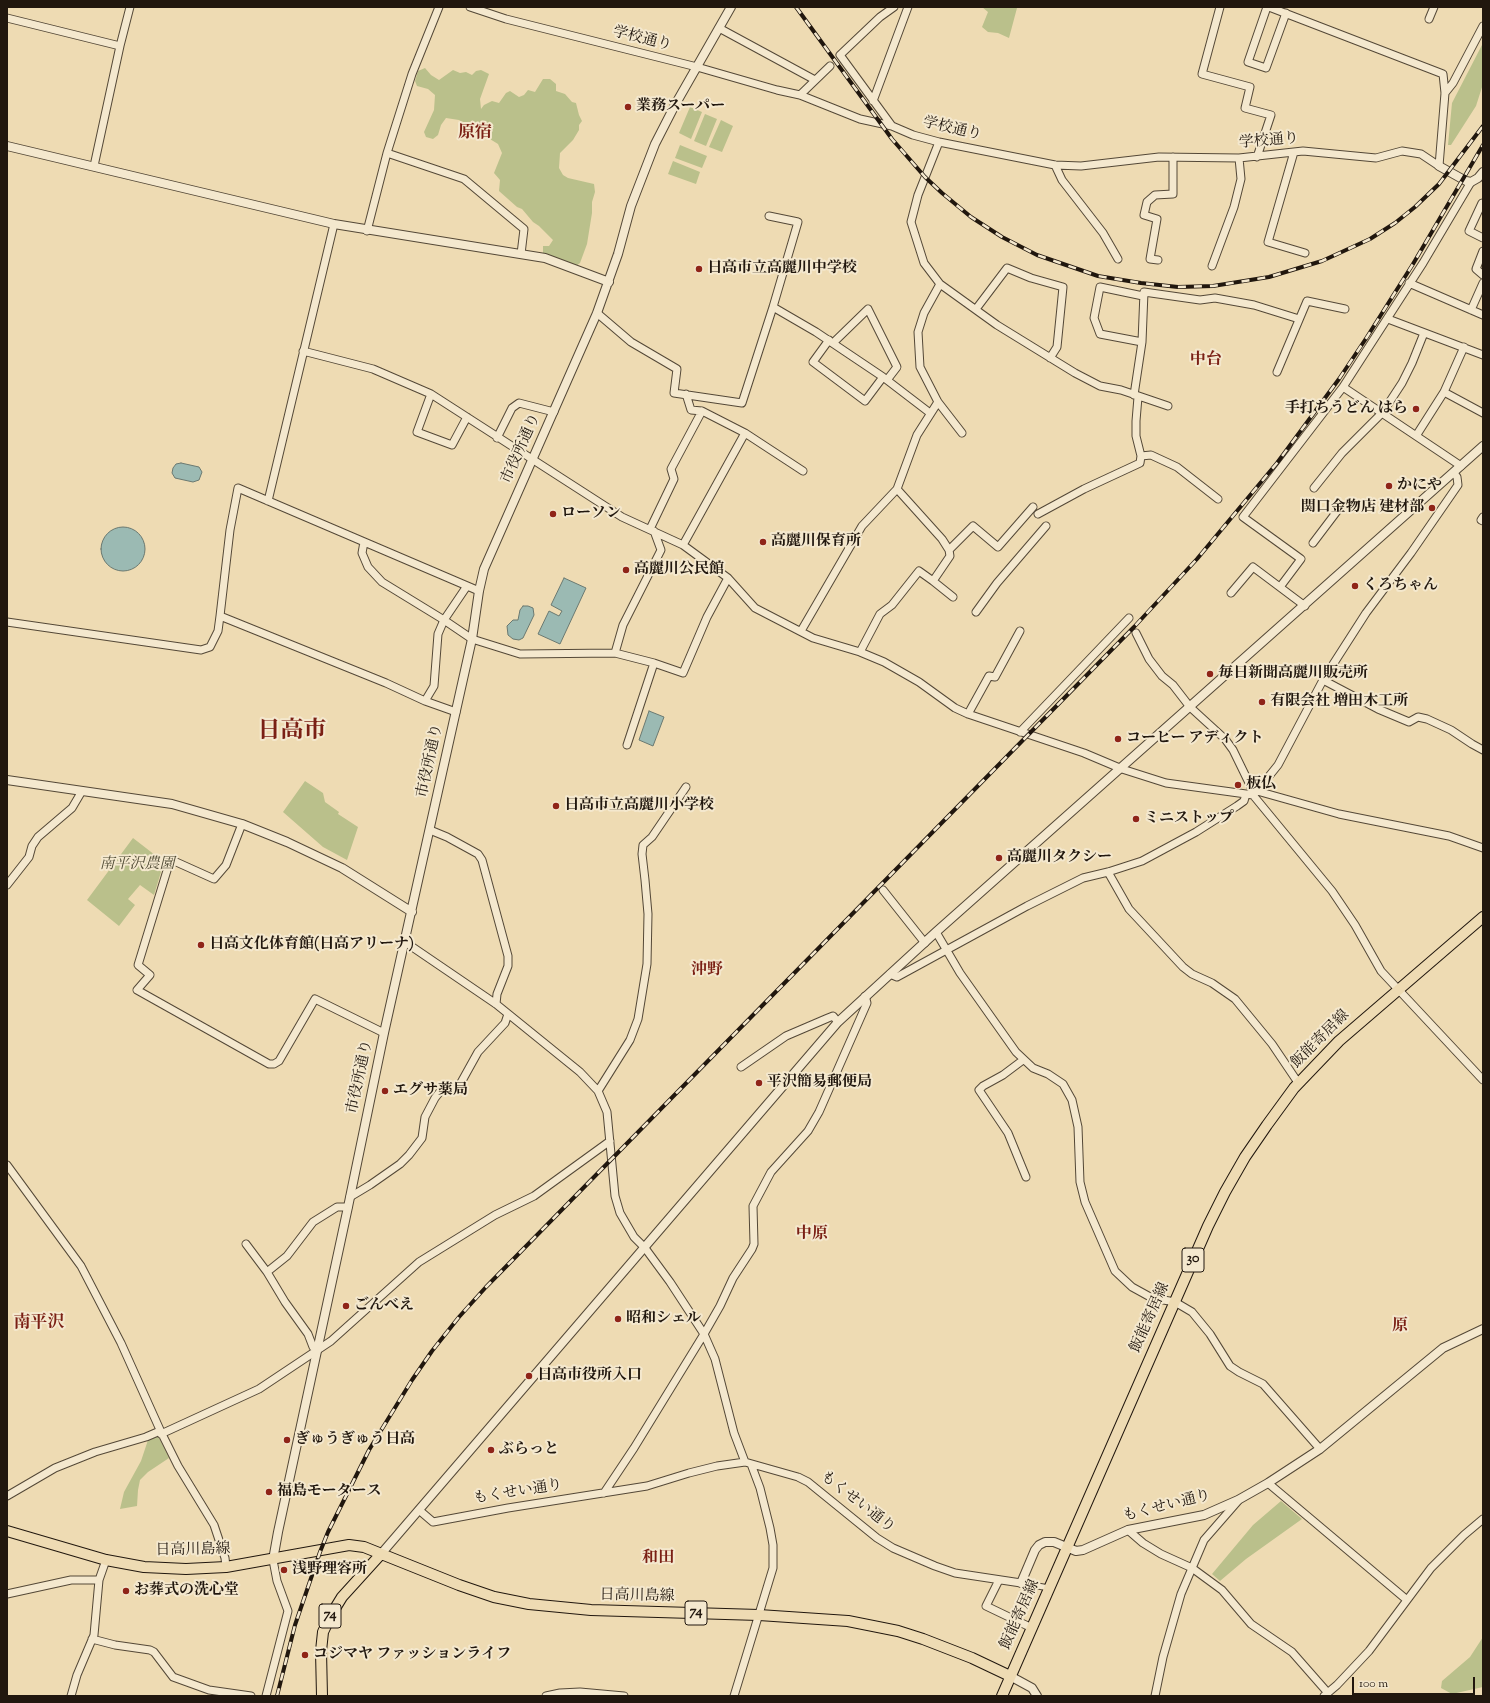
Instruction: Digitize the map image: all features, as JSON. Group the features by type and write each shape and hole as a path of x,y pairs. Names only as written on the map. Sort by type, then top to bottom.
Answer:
{"main road":[{"name":"飯能寄居線","path":"1002,1696 1208,1226 1232,1178 1258,1138 1299,1084 1338,1041 1483,917"},
{"name":"日高川島線","path":"7,1531 106,1560 144,1567 173,1569 206,1569 226,1567 349,1546 364,1547 459,1585 494,1597 529,1604 591,1610 759,1615 848,1621 898,1632 947,1648 1010,1676"},
{"name":"74","path":"322,1696 321,1651 323,1632 342,1597 381,1554"}],"street":[{"path":"94,166 130,7"},
{"path":"367,231 387,153 412,74 439,7"},
{"name":"学校通り","path":"470,7 506,19 697,67 800,95 860,119 892,126 913,135 939,142 1055,165 1081,166 1172,157 1258,157 1303,151 1376,158 1402,150 1421,154 1439,166"},
{"name":"市役所通り","path":"273,1560 316,1350 348,1207 384,1033 472,639 478,591 488,558 598,313 609,282 631,206 655,144 731,7"},
{"path":"892,126 840,54 880,17 894,7"},
{"path":"873,101 908,7"},
{"path":"1220,7 1202,74 1250,87 1245,108 1270,115 1258,157"},
{"path":"1286,14 1266,68 1248,62 1268,7 1443,74 1445,93 1439,166 1466,181 1472,182"},
{"path":"1429,19 1434,7"},
{"path":"7,18 120,46"},
{"path":"1445,93 1453,84 1483,26"},
{"path":"719,28 815,80"},
{"path":"800,95 830,66"},
{"path":"939,142 918,195 911,222 924,262 940,284 976,309 997,326 1100,386 1168,406"},
{"path":"7,146 367,231 545,258 609,282"},
{"path":"1294,152 1268,242 1305,253"},
{"path":"387,153 464,179 524,229 522,254"},
{"path":"1158,260 1150,259 1157,219 1144,215 1147,202 1155,195 1173,194 1172,157"},
{"path":"1212,266 1234,207 1241,179 1239,158"},
{"path":"1055,165 1062,180 1103,233 1118,259"},
{"path":"1280,587 1301,559 1244,517 1344,387 1423,263 1472,182 1483,172"},
{"path":"1483,203 1482,202 1469,231 1483,238"},
{"path":"598,313 631,342 677,369 674,393 742,403 773,307 798,222 769,216"},
{"path":"268,501 334,224"},
{"path":"1483,251 1476,269 1483,275"},
{"path":"976,309 1007,268 1031,278 1062,287 1057,347 1050,358"},
{"path":"1409,283 1483,315"},
{"path":"1471,310 1483,283"},
{"path":"940,284 924,313 918,332 920,367 938,402 962,433"},
{"path":"1142,342 1100,334 1094,318 1100,288 1143,296"},
{"path":"1038,514 1084,489 1140,463 1141,456 1136,436 1136,396 1142,342 1144,292 1200,300 1215,298 1265,307 1299,318"},
{"path":"1277,372 1307,301 1345,309"},
{"path":"773,307 831,341 885,378 930,413"},
{"path":"868,309 897,367 885,378 865,401 813,362 831,341 868,309"},
{"path":"1388,319 1483,354"},
{"path":"1314,488 1342,453 1383,412 1402,383 1424,333"},
{"path":"1416,436 1444,392 1464,347"},
{"path":"304,351 373,369 431,394 497,438 622,517 683,545 728,578 755,608 813,638 860,652 884,662 919,682 955,708 968,714 1084,753 1122,769 1166,783 1252,793 1339,814 1449,836 1483,848"},
{"path":"1344,387 1461,466"},
{"path":"1444,392 1483,413"},
{"path":"431,394 417,432 452,445 467,417"},
{"path":"686,394 691,410 702,411 745,433 803,471"},
{"path":"801,631 862,526 897,489 917,435 938,402"},
{"path":"497,438 512,408 519,403 554,412"},
{"path":"615,653 623,624 661,550 652,530 674,479 671,469 702,411"},
{"path":"683,545 745,433"},
{"path":"381,1554 838,1022 936,932 1122,769 1483,446"},
{"path":"1141,456 1151,455 1177,467 1218,499"},
{"path":"890,974 897,977 1027,906 1083,878 1142,861 1196,832 1244,801 1278,765 1323,680 1366,613 1412,553 1458,484 1457,477 1454,473"},
{"path":"7,622 201,650 210,647 218,631 230,530 238,488 478,591"},
{"path":"897,489 942,539 949,550 950,556 933,581"},
{"path":"1314,543 1341,506"},
{"path":"949,550 973,526 998,547 1033,507"},
{"path":"1483,517 1481,520 1483,521"},
{"path":"976,612 997,583 1046,526"},
{"path":"364,542 362,553 368,567 382,582 472,639 520,654 615,653 654,662 684,673 707,617 728,578"},
{"path":"1231,593 1253,567 1305,606"},
{"path":"860,652 880,614 892,605 919,571 953,597"},
{"path":"425,701 434,686 438,634 444,620 467,586"},
{"path":"220,616 386,683 425,701 456,712"},
{"path":"1020,732 1129,618"},
{"path":"968,714 989,676 995,677 1020,631"},
{"path":"1136,633 1149,659 1162,676 1173,685 1190,707 1225,739 1233,750 1252,788 1252,793 1332,891 1355,925 1377,965 1397,990 1483,1080"},
{"path":"627,745 654,662"},
{"path":"1323,680 1378,709 1409,722 1418,717 1427,719 1451,730 1483,750"},
{"path":"7,780 172,804 242,824 287,842 342,868 412,912"},
{"path":"598,1091 630,1040 638,1019 648,964 648,914 642,854 643,845 652,837 686,787"},
{"path":"7,885 29,857 32,846 38,837 72,808 82,791"},
{"path":"242,824 226,865 214,879 174,861 169,864 138,965 150,975 137,990 269,1064 274,1064 279,1061 315,999 384,1033"},
{"path":"430,830 447,837 478,854 482,860 508,956 508,966 497,994 496,1004"},
{"path":"1108,872 1129,909 1183,967 1192,974 1212,983 1235,999 1272,1044 1299,1084"},
{"path":"882,890 924,943"},
{"path":"936,932 960,972 1023,1060 1033,1068 1048,1074 1063,1084 1072,1100 1078,1127 1080,1182 1085,1202 1115,1271 1132,1287 1152,1298 1175,1302 1192,1312 1210,1334 1230,1366 1263,1384 1320,1449"},
{"path":"405,942 496,1004 580,1072 598,1091 607,1112 615,1196 620,1213 634,1237 645,1248 670,1282 704,1334 715,1359 734,1433 760,1488 773,1545 773,1568 734,1696"},
{"path":"604,1493 634,1448 704,1334 720,1306 733,1278 754,1244 753,1206 771,1172 808,1131 819,1112 867,1003 865,996"},
{"path":"350,1197 376,1181 409,1155 422,1138 426,1117 435,1098 442,1089 454,1090 458,1088 478,1052 505,1023 508,1014"},
{"path":"741,1067 786,1036 833,1016 838,1022"},
{"path":"1023,1060 1003,1075 982,1086 979,1090 1008,1133 1026,1177"},
{"path":"7,1496 42,1474 67,1462 160,1432 259,1389 331,1341 419,1262 495,1215 534,1196 610,1141"},
{"path":"7,1165 81,1266 120,1343 160,1432 178,1466 214,1525 225,1558 226,1567"},
{"path":"268,1272 287,1256 313,1222 334,1208 348,1207"},
{"path":"246,1244 268,1272 285,1302 308,1334 313,1347 316,1350"},
{"name":"もくせい通り","path":"419,1510 433,1522 508,1508 647,1486 717,1466 748,1463 798,1477 808,1482 877,1538 892,1548 955,1573 1021,1583 1035,1550 1039,1545 1049,1541 1067,1548 1083,1550 1128,1530 1204,1515 1238,1500 1268,1483 1320,1449 1443,1348 1483,1329"},
{"path":"1268,1483 1407,1600"},
{"path":"1155,1696 1165,1650 1181,1594 1192,1568 1204,1540 1238,1500"},
{"path":"1128,1530 1143,1543 1161,1554 1192,1568 1222,1590 1252,1624 1292,1652 1326,1694 1337,1685 1369,1651 1442,1556 1483,1520"},
{"path":"71,1696 77,1675 92,1639 99,1580 106,1560"},
{"path":"266,1696 288,1611 277,1581 273,1567 273,1560"},
{"path":"7,1594 71,1580 99,1580"},
{"path":"999,1580 986,1606 1032,1628"},
{"path":"1021,1583 1049,1588"},
{"path":"92,1639 115,1645 150,1650 154,1652 173,1677 209,1690 251,1696"},
{"path":"1010,1676 1032,1688 1037,1696"},
{"path":"546,1696 560,1693 580,1692 624,1696"}],"green space":[{"path":"982,7 1017,8 1009,38 998,33 988,32 982,27 988,12"},
{"path":"1483,43 1483,84 1476,106 1451,145 1448,145 1452,103"},
{"path":"425,68 431,75 439,80 453,70 460,73 466,72 472,75 476,71 481,70 489,74 480,99 481,109 484,105 492,101 499,103 506,93 510,91 519,97 524,95 528,90 535,92 543,79 550,79 556,84 556,91 565,94 572,102 576,103 582,121 573,140 560,153 559,168 563,175 568,178 594,184 595,192 592,202 592,213 587,244 580,263 576,266 543,254 543,246 549,246 553,240 533,222 522,209 517,207 499,191 500,180 494,173 502,153 498,144 459,120 446,118 441,125 438,135 433,139 426,137 424,132 434,110 435,95 428,89 417,86 415,81 418,71"},
{"path":"690,107 702,112 691,139 679,133"},
{"path":"705,114 717,119 706,146 694,141"},
{"path":"721,120 733,126 722,152 709,147"},
{"path":"680,145 707,156 702,168 675,158"},
{"path":"673,161 700,172 696,184 668,174"},
{"path":"305,781 323,793 325,802 339,812 338,814 358,827 347,860 323,847 283,812"},
{"name":"南平沢農園","path":"133,838 164,862 154,895 140,885 128,899 135,905 119,926 87,900"},
{"path":"158,1436 169,1458 148,1472 140,1480 137,1506 120,1509 124,1492 141,1461 148,1440"},
{"path":"1281,1501 1302,1519 1246,1559 1220,1581 1212,1574 1253,1525"},
{"path":"1483,1637 1483,1687 1452,1694 1441,1688 1442,1681 1470,1657"}],"water":[{"path":"181,463 199,467 202,472 199,480 193,482 175,478 172,473 173,468 176,464"},
{"path":"119,527 127,527 139,533 145,545 145,553 139,565 127,571 119,571 107,565 101,553 101,545 107,533"},
{"path":"564,578 586,588 560,644 538,634 549,611 559,616 562,611 551,605"},
{"path":"523,606 533,608 534,615 523,638 519,640 513,639 508,635 507,626 513,620 518,620 520,610"},
{"path":"649,711 664,717 653,746 639,740"}],"railway":[{"path":"796,7 892,139 925,177 942,193 971,217 1002,237 1037,255 1098,276 1178,287 1213,286 1269,277 1322,261 1370,239 1395,223 1415,207 1439,184 1483,126"},
{"path":"277,1696 295,1625 328,1532 369,1450 412,1380 432,1351 459,1317 486,1287 1134,627 1197,559 1277,463 1339,379 1413,264 1483,145"}],"place":[{"name":"業務スーパー","path":"628,107"},
{"name":"日高市立高麗川中学校","path":"699,269"},
{"name":"手打ちうどん はら","path":"1416,409"},
{"name":"かにや","path":"1389,486"},
{"name":"関口金物店 建材部","path":"1432,508"},
{"name":"ローソン","path":"553,514"},
{"name":"高麗川保育所","path":"763,542"},
{"name":"高麗川公民館","path":"626,570"},
{"name":"くろちゃん","path":"1355,586"},
{"name":"毎日新聞高麗川販売所","path":"1210,674"},
{"name":"有限会社 増田木工所","path":"1262,702"},
{"name":"コーヒー アディクト","path":"1118,739"},
{"name":"板仏","path":"1238,785"},
{"name":"日高市立高麗川小学校","path":"556,806"},
{"name":"ミニストップ","path":"1136,819"},
{"name":"高麗川タクシー","path":"999,858"},
{"name":"日高文化体育館(日高アリーナ)","path":"201,945"},
{"name":"平沢簡易郵便局","path":"759,1083"},
{"name":"エグサ薬局","path":"385,1091"},
{"name":"ごんべえ","path":"346,1306"},
{"name":"昭和シェル","path":"618,1319"},
{"name":"日高市役所入口","path":"529,1376"},
{"name":"ぎゅうぎゅう日高","path":"287,1440"},
{"name":"ぶらっと","path":"491,1450"},
{"name":"福島モータース","path":"269,1492"},
{"name":"浅野理容所","path":"284,1570"},
{"name":"お葬式の洗心堂","path":"126,1591"},
{"name":"コジマヤ ファッションライフ","path":"305,1655"}],"district":[{"name":"原宿","path":"475,134"},
{"name":"中台","path":"1206,361"},
{"name":"日高市","path":"292,733"},
{"name":"沖野","path":"707,971"},
{"name":"中原","path":"812,1235"},
{"name":"南平沢","path":"39,1324"},
{"name":"原","path":"1400,1327"},
{"name":"和田","path":"658,1559"}]}
